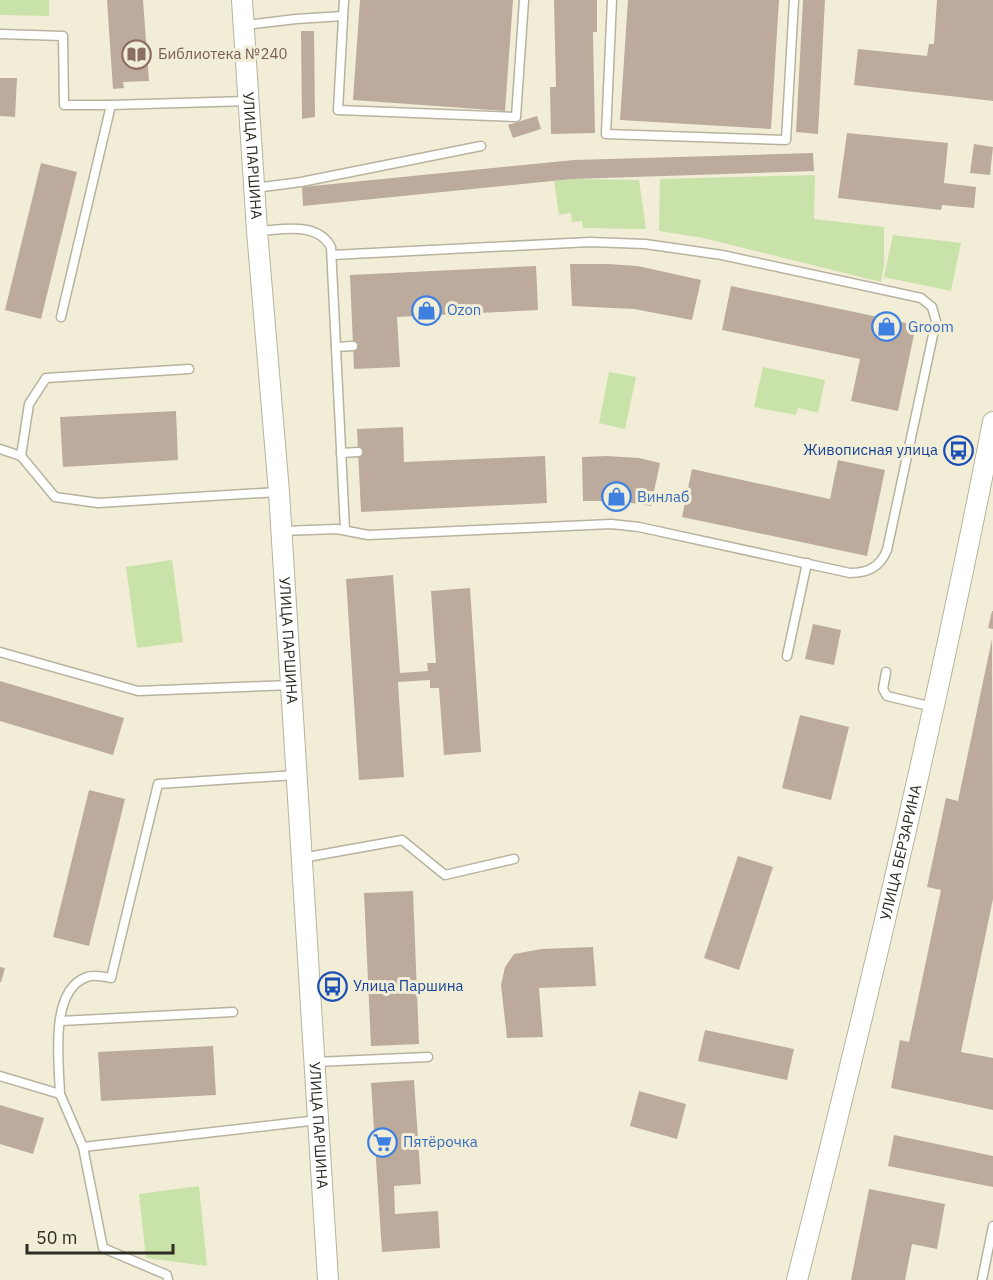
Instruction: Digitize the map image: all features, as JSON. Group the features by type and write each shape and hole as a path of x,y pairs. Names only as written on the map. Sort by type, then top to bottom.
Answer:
{"street":[{"name":"УЛИЦА ПАРШИНА","path":"242,0 257,231 279,492 328,1280"},
{"name":"УЛИЦА БЕРЗАРИНА","path":"796,1280 855,1050 933,707 993,422"}],"lane":[{"path":"344,0 338,110 516,117 524,0"},
{"path":"612,0 606,134 786,140 794,0"},
{"path":"244,25 343,16"},
{"path":"0,34 63,36 64,105 248,101"},
{"path":"61,317 111,105"},
{"path":"254,188 301,182 481,146"},
{"path":"257,231 314,230 327,238 331,247 345,530"},
{"path":"281,531 345,530 368,535 610,524 639,527 860,573 868,571 880,563 887,550 936,321 932,307 921,298 722,255 645,244 590,242 332,255"},
{"path":"336,347 353,346"},
{"path":"21,456 29,405 46,378 189,369"},
{"path":"0,449 21,456 56,496 98,503 279,492"},
{"path":"341,453 358,452"},
{"path":"787,656 807,563"},
{"path":"0,652 138,691 291,685"},
{"path":"886,672 883,689 887,696 933,707"},
{"path":"168,1280 167,1275 103,1248 83,1147 60,1094 58,1041 62,1005 72,985 89,976 111,978 158,784 297,775"},
{"path":"302,858 402,840 445,875 514,859"},
{"path":"61,1021 233,1012"},
{"path":"315,1062 428,1057"},
{"path":"0,1076 60,1094"},
{"path":"83,1147 319,1120"},
{"path":"982,1280 993,1226"}],"green space":[{"path":"0,0 49,0 49,16 0,15"},
{"path":"815,175 814,219 884,227 884,265 881,282 703,238 659,231 660,179"},
{"path":"639,180 646,229 583,228 582,221 572,222 571,213 559,215 554,181"},
{"path":"893,235 961,243 951,291 884,277"},
{"path":"763,367 825,380 818,413 798,408 796,415 754,407"},
{"path":"609,372 636,377 625,429 599,423"},
{"path":"172,560 183,642 137,648 126,567"},
{"path":"199,1186 207,1266 146,1258 139,1194"}],"building":[{"path":"107,0 143,0 149,81 123,82 124,88 113,89"},
{"path":"360,0 513,0 505,111 353,100"},
{"path":"554,0 597,0 597,32 593,32 595,133 551,134 550,87 556,87"},
{"path":"628,0 779,0 771,129 620,120"},
{"path":"803,0 825,0 818,134 796,132"},
{"path":"937,0 993,0 993,101 854,85 858,49 927,56 929,44 934,44"},
{"path":"301,31 314,31 315,117 302,119"},
{"path":"0,78 17,78 15,117 0,116"},
{"path":"537,116 541,129 513,138 508,125"},
{"path":"847,133 948,143 944,183 976,187 974,208 942,205 941,210 838,198"},
{"path":"974,144 993,147 990,175 970,173"},
{"path":"813,153 814,171 572,179 303,206 302,187 574,160"},
{"path":"41,163 77,172 41,319 5,310"},
{"path":"570,264 638,266 701,280 692,320 634,309 572,306"},
{"path":"536,266 538,310 397,317 400,367 354,369 350,275"},
{"path":"731,286 916,325 898,411 851,401 860,359 722,330"},
{"path":"176,411 178,460 63,467 60,417"},
{"path":"403,427 404,462 545,456 547,503 361,512 357,429"},
{"path":"582,457 639,458 660,463 651,506 618,501 583,501"},
{"path":"838,460 885,470 867,556 682,517 692,469 830,499"},
{"path":"393,575 400,673 428,671 427,663 436,663 431,591 470,588 481,752 444,755 439,688 430,688 430,680 398,682 404,777 359,780 346,579"},
{"path":"993,611 993,629 988,628"},
{"path":"813,624 841,630 834,665 805,659"},
{"path":"992,639 993,899 961,1052 993,1058 993,1110 891,1088 900,1040 909,1042 941,890 927,887 946,798 958,801"},
{"path":"0,681 124,718 113,755 0,721"},
{"path":"800,715 849,727 831,800 782,788"},
{"path":"89,790 125,799 89,946 53,937"},
{"path":"738,856 773,867 739,970 704,958"},
{"path":"413,891 419,1044 371,1046 364,893"},
{"path":"593,947 596,986 539,988 543,1037 507,1038 501,985 505,967 514,954 542,949"},
{"path":"0,967 5,968 1,982 0,982"},
{"path":"705,1030 794,1049 787,1080 698,1061"},
{"path":"213,1046 216,1095 101,1101 98,1052"},
{"path":"414,1080 421,1184 394,1186 395,1214 438,1211 440,1248 382,1252 371,1083"},
{"path":"639,1091 686,1104 677,1139 630,1126"},
{"path":"0,1105 44,1118 33,1154 0,1144"},
{"path":"894,1135 993,1156 993,1187 888,1166"},
{"path":"869,1189 945,1204 937,1249 912,1244 905,1280 851,1280"}],"place":[{"name":"Библиотека №240","path":"137,54"},
{"name":"Ozon","path":"426,310"},
{"name":"Groom","path":"887,327"},
{"name":"Живописная улица","path":"959,450"},
{"name":"Винлаб","path":"616,497"},
{"name":"Улица Паршина","path":"332,986"},
{"name":"Пятёрочка","path":"382,1142"}]}
